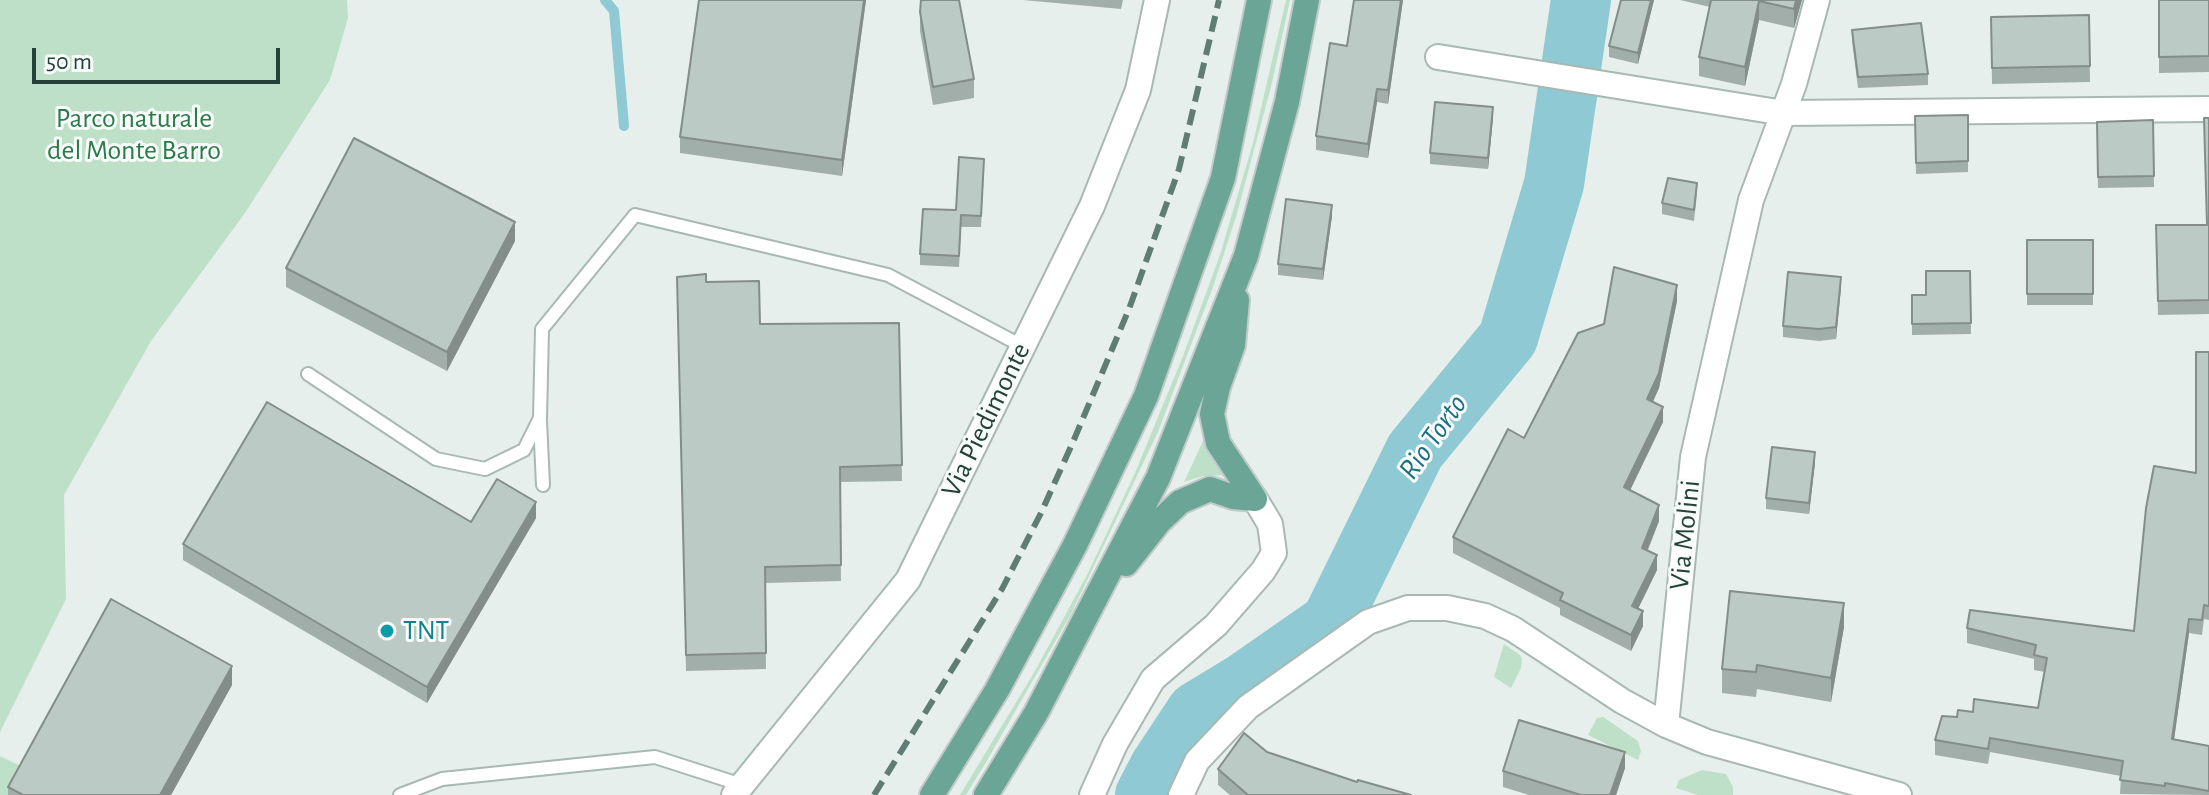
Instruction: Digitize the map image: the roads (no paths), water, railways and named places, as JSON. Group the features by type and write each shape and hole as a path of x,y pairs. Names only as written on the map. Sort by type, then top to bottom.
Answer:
{"main road":[{"path":"932,795 997,690 1075,545 1146,396 1223,178 1259,0"},
{"path":"986,795 1036,713 1158,478 1240,272 1287,102 1307,0"},
{"path":"1240,272 1233,345 1212,414 1218,443 1255,499"},
{"path":"1095,603 1159,522 1180,502 1210,489 1233,497 1255,499"}],"street":[{"name":"Via Piedimonte","path":"738,790 908,580 1092,206 1138,90 1157,0"},
{"name":"Via Molini","path":"1666,725 1693,457 1751,200 1784,113 1817,0"},
{"path":"1438,57 1784,113 2209,109"},
{"path":"1092,795 1115,744 1153,679 1216,625 1263,571 1274,553 1270,524 1255,499"},
{"path":"1181,795 1197,761 1248,707 1368,622 1408,608 1447,608 1485,616 1513,629 1622,701 1666,725 1707,742 1899,795"}],"lane":[{"path":"543,485 540,418 542,329 635,215 888,275 1022,346"},
{"path":"308,374 436,459 485,469 524,450 540,418"},
{"path":"400,795 442,779 655,757 738,790"}],"waterway":[{"path":"605,0 614,11 624,126"},
{"name":"Rio Torto","path":"1145,795 1196,712 1331,622 1415,451 1508,338 1554,184 1581,0"}],"railway":[{"path":"874,795 1002,589 1073,442 1129,309 1179,169 1219,0"}],"place":[{"name":"TNT","path":"387,631"}],"park label":[{"name":"Parco naturale del Monte Barro","path":"134,135"}]}
